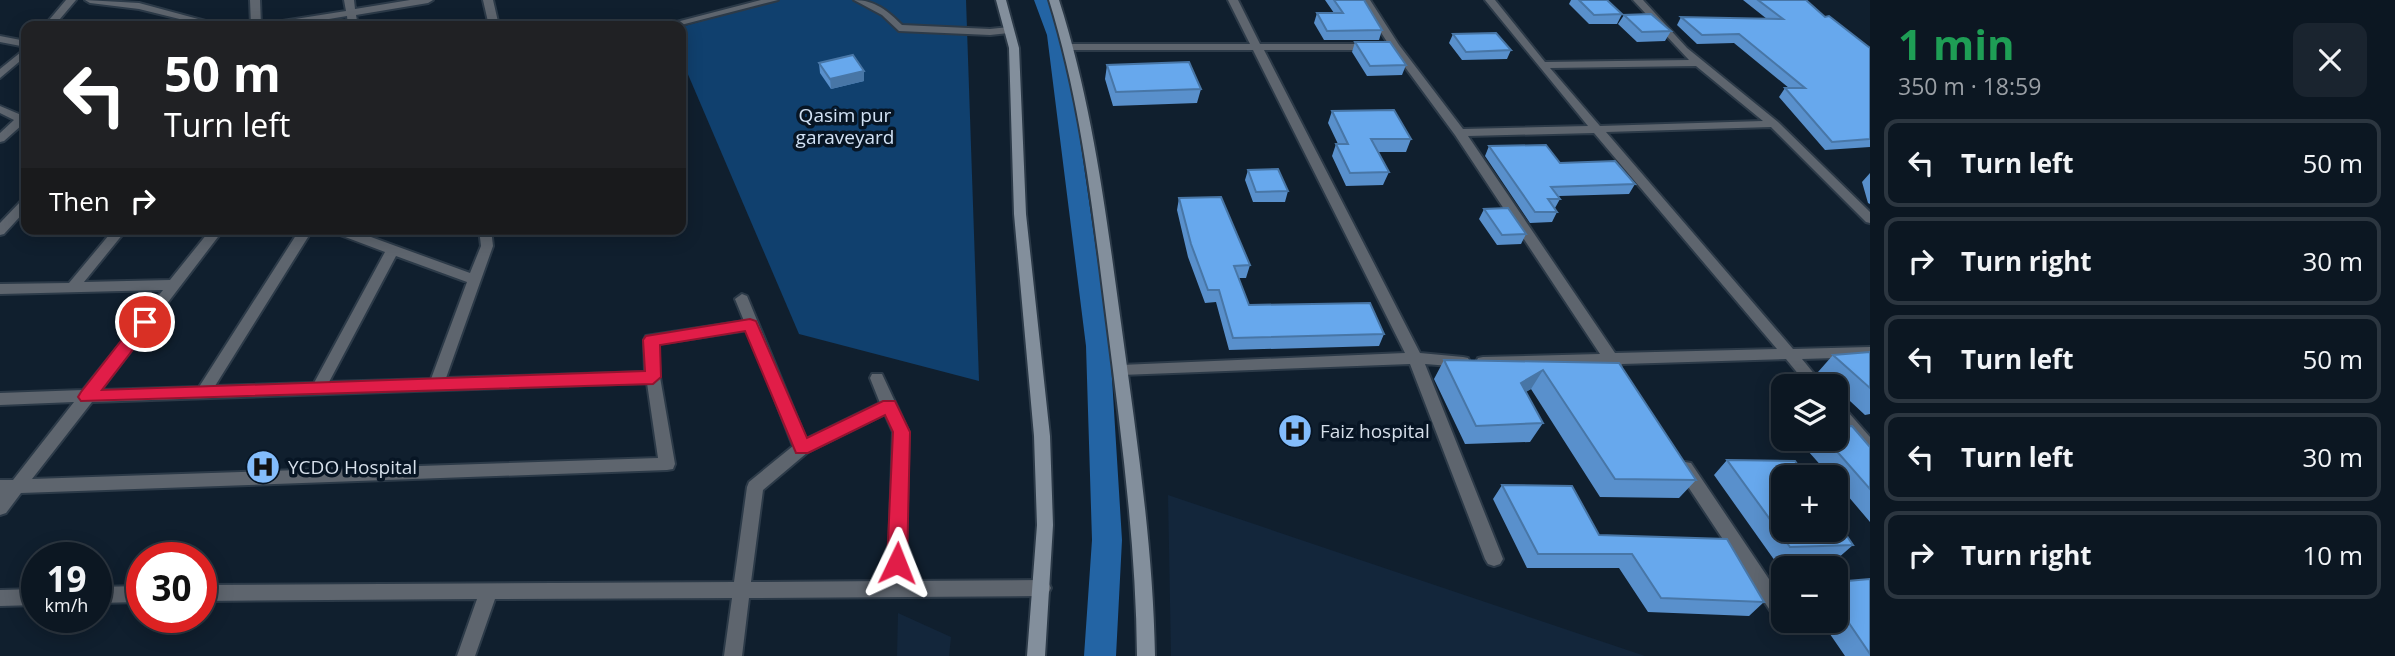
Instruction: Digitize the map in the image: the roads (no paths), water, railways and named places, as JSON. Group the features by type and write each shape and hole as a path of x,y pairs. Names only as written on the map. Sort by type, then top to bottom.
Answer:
{"main road":[{"path":"1001,0 1014,48 1020,214 1042,436 1045,525 1036,656"},
{"path":"1054,0 1070,47 1091,148 1133,466 1146,622 1146,656"}],"street":[{"path":"53,21 71,0"},
{"path":"90,0 139,6 199,21"},
{"path":"255,0 256,21"},
{"path":"349,0 352,21"},
{"path":"301,21 428,0"},
{"path":"488,0 493,21"},
{"path":"686,21 773,0"},
{"path":"859,0 885,13 899,28 990,32 1009,30"},
{"path":"1233,0 1415,358 1494,559"},
{"path":"1365,0 1395,47 1460,133 1626,380"},
{"path":"1490,0 1597,130 1807,374"},
{"path":"1638,0 1698,63 1774,124 1870,219"},
{"path":"0,40 21,43"},
{"path":"1070,47 1395,47"},
{"path":"0,75 21,56"},
{"path":"1542,65 1698,63"},
{"path":"0,109 21,119"},
{"path":"0,139 21,122"},
{"path":"1460,133 1774,124"},
{"path":"0,231 21,208"},
{"path":"73,287 116,235"},
{"path":"0,508 213,235"},
{"path":"203,393 303,235"},
{"path":"352,235 475,280"},
{"path":"436,386 487,246 486,235"},
{"path":"318,389 393,250"},
{"path":"0,289 174,285"},
{"path":"742,299 750,325 802,448"},
{"path":"0,487 667,464 653,377 651,340 750,325"},
{"path":"1121,370 1415,358 1454,362 1870,352"},
{"path":"0,399 653,377"},
{"path":"877,378 901,432 896,589"},
{"path":"733,656 755,487 802,448 889,405"},
{"path":"1848,422 1870,448"},
{"path":"1678,458 1771,596"},
{"path":"217,593 1042,588"},
{"path":"466,656 489,591"},
{"path":"0,598 21,597"}],"waterway":[{"path":"1042,0 1056,35 1098,346 1107,540 1100,656"}],"place":[{"name":"Faiz hospital","path":"1295,431"},
{"name":"YCDO Hospital","path":"263,467"}],"park label":[{"name":"Qasim pur garaveyard","path":"845,126"}]}
